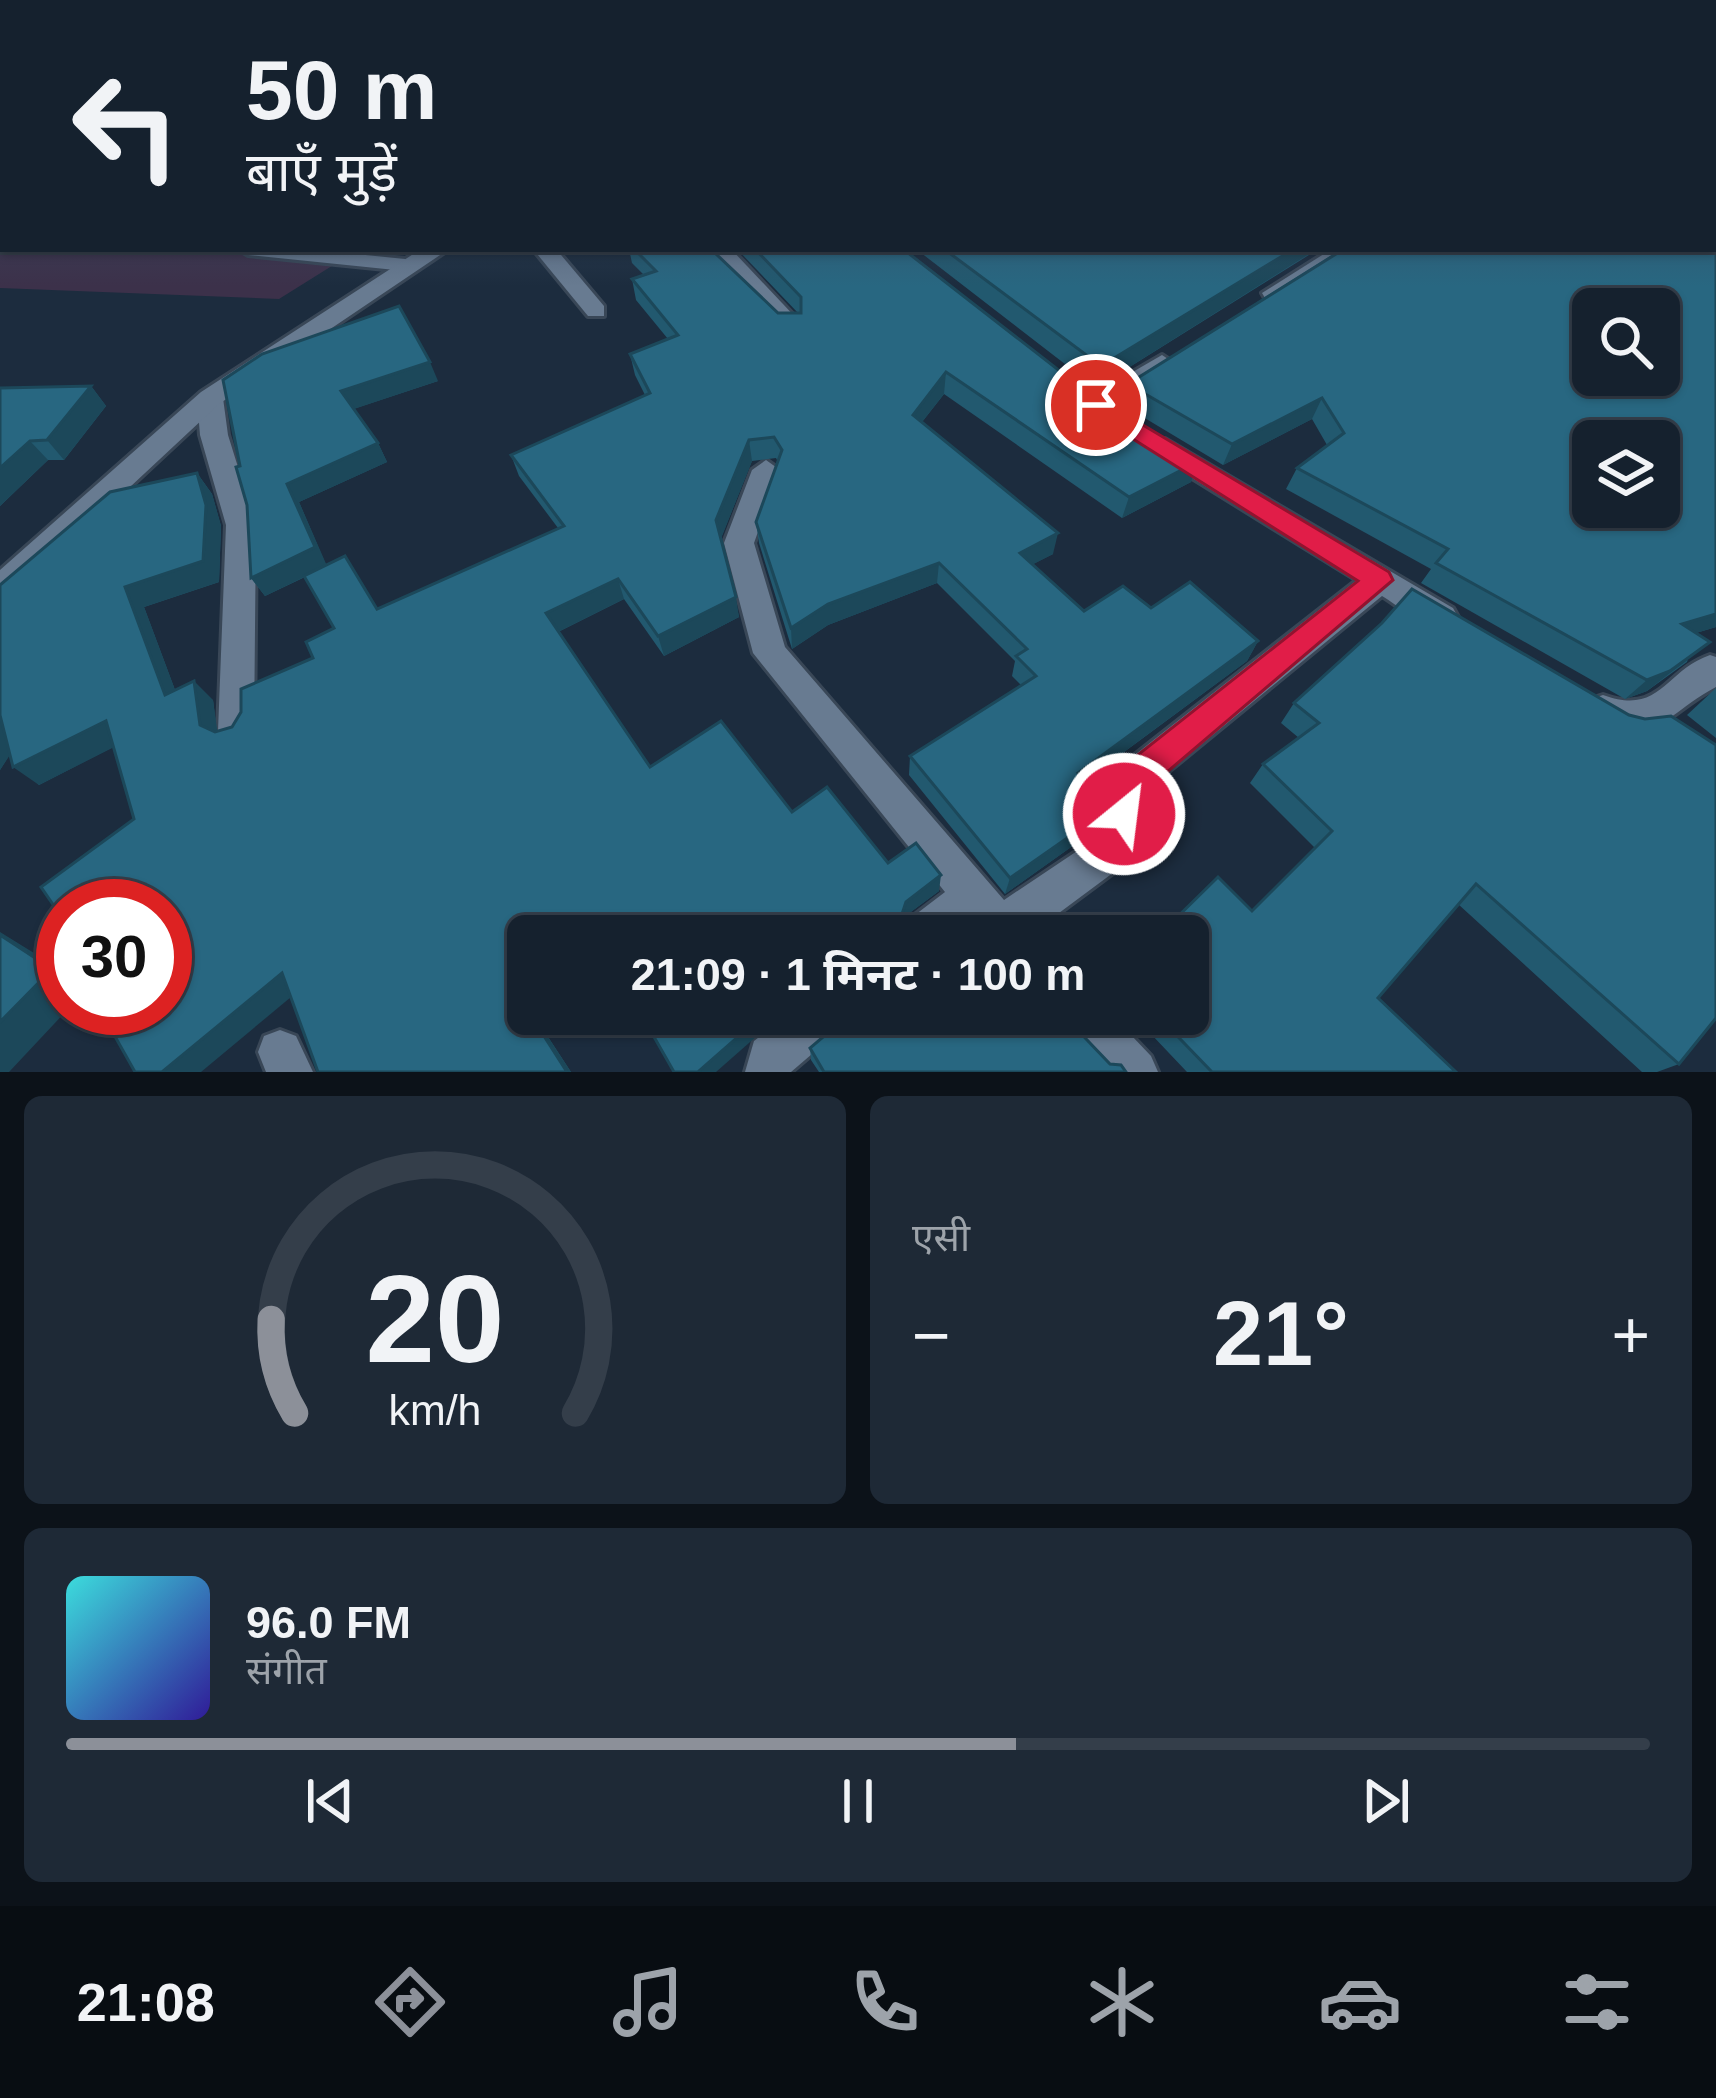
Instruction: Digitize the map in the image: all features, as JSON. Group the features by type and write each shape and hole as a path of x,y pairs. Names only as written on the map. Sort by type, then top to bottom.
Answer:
{"street":[{"path":"0,589 210,398 363,299 405,265 432,252"},
{"path":"547,252 596,311"},
{"path":"722,252 791,326"},
{"path":"1250,308 1327,259"},
{"path":"1192,344 1106,411 1459,627"},
{"path":"210,398 214,435 241,526 236,731"},
{"path":"766,470 739,543 770,653 989,915"},
{"path":"1001,915 1115,848 1132,780 1379,580"},
{"path":"1580,696 1620,720 1653,716 1710,669 1716,673"},
{"path":"1653,716 1685,739"},
{"path":"768,1072 770,1057 798,1035"},
{"path":"1100,1035 1135,1072"}],"lane":[{"path":"277,252 405,265"}],"shaded area":[{"path":"0,252 354,252 279,299 0,288"}],"building":[{"path":"637,252 715,252 778,313 801,313 801,297 758,252 907,252 1088,393 1199,461 1129,497 946,372 913,415 1058,533 1020,553 1084,611 1123,586 1151,608 1190,582 1258,641 1078,773 1106,804 1103,813 1010,878 910,756 1036,676 1016,656 1027,649 939,563 828,604 791,628 756,522 782,450 774,437 749,440 716,520 736,597 658,636 618,579 546,613 650,767 721,721 792,812 827,787 888,863 916,843 941,875 906,902 902,915 507,915 507,1035 543,1035 567,1072 318,1072 282,973 162,1072 135,1072 114,1035 192,1035 192,879 52,879 134,819 106,721 13,767 0,715 0,585 110,492 197,473 206,505 203,561 125,587 165,695 194,681 200,725 215,732 232,727 241,712 241,689 313,658 306,642 334,628 304,576 345,556 377,609 564,526 511,455 650,393 630,354 678,335 632,279 656,271"},
{"path":"948,252 1289,252 1101,366"},
{"path":"1339,252 1716,252 1716,614 1682,624 1710,642 1670,671 1647,680 1436,563 1448,549 1297,468 1344,433 1322,398 1232,444 1128,384"},
{"path":"399,306 430,362 341,391 378,443 287,484 315,547 251,578 247,505 236,467 240,466 223,380 262,354"},
{"path":"91,386 47,440 30,441 0,468 0,388"},
{"path":"1412,589 1629,715 1645,719 1671,716 1716,745 1716,1018 1679,1064 1476,884 1378,998 1456,1072 1212,1072 1176,1035 1209,1035 1209,915 1179,915 1218,877 1252,911 1332,831 1263,764 1319,723 1294,703 1382,623"},
{"path":"0,935 36,959 36,985 0,1022"},
{"path":"653,1035 740,1035 698,1072 674,1072"},
{"path":"825,1035 1082,1035 1110,1064 1121,1065 1126,1072 824,1072 810,1048"}],"route":[{"path":"1096,405 1379,580 1132,780 1124,814"}]}
